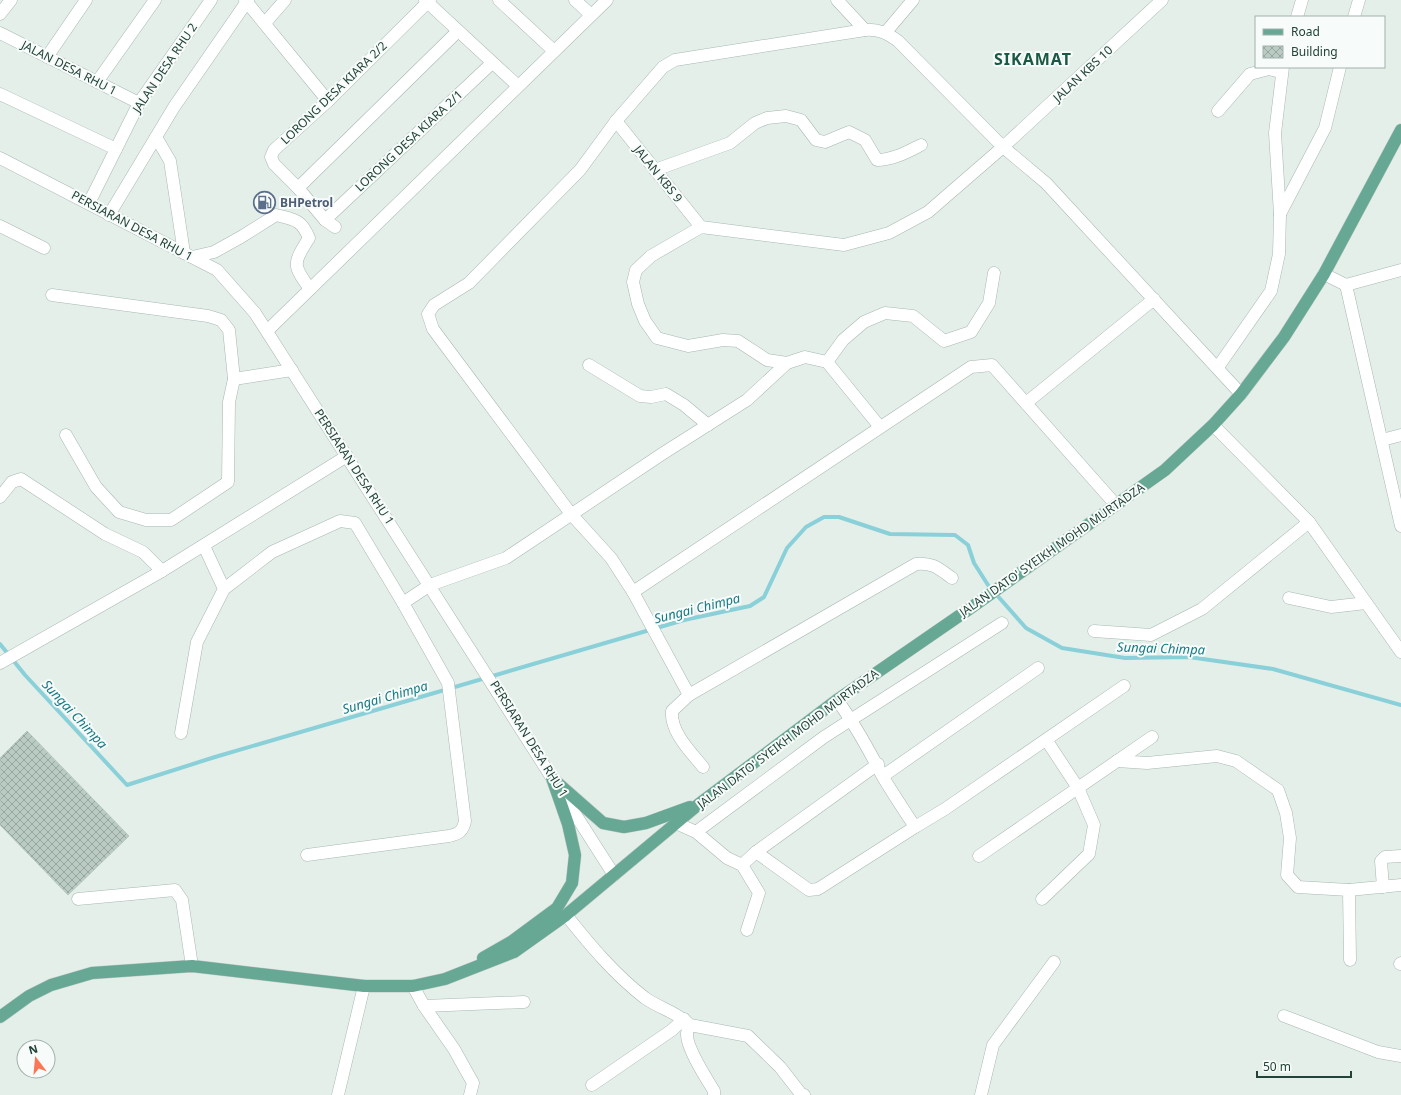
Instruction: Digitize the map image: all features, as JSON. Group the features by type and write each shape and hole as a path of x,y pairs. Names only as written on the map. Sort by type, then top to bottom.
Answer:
{"main road":[{"name":"JALAN DATO' SYEIKH MOHD MURTADZA","path":"0,1017 29,996 51,985 92,973 192,966 364,986 413,986 445,979 514,952 566,915 699,804 836,700 1010,580 1165,470 1213,425 1241,394 1284,337 1324,274 1401,130"},
{"path":"552,778 603,824 624,827 646,824 699,804"},
{"path":"445,979 511,942 557,908 572,883 575,855 568,824 552,778"}],"street":[{"path":"0,14 11,0"},
{"path":"47,57 86,0"},
{"path":"97,82 155,0"},
{"name":"JALAN DESA RHU 2","path":"89,203 139,103 211,0"},
{"path":"265,23 285,0"},
{"path":"499,0 554,51"},
{"path":"575,0 591,15"},
{"path":"267,331 607,0"},
{"path":"838,0 865,30"},
{"path":"886,32 913,0"},
{"name":"JALAN KBS 10","path":"701,227 844,245 889,233 928,212 1003,147 1162,0"},
{"path":"1297,16 1302,0"},
{"path":"1354,16 1359,0"},
{"path":"109,215 156,137 247,1 328,101"},
{"path":"427,1 518,86"},
{"name":"LORONG DESA KIARA 2/2","path":"335,228 325,220 298,188 274,164 272,157 274,150 328,101 427,1"},
{"path":"689,695 633,592 611,558 571,514 432,329 428,314 434,305 469,283 574,176 616,121 663,67 675,60 865,30 886,32 898,41 1003,147 1046,183 1218,367 1241,394"},
{"path":"298,188 458,31"},
{"name":"JALAN DESA RHU 1","path":"0,33 139,103"},
{"name":"LORONG DESA KIARA 2/1","path":"325,220 492,63"},
{"path":"1280,214 1325,128 1340,68"},
{"path":"1218,111 1250,74 1269,69 1282,69 1275,132 1280,214 1279,254 1271,291 1218,367"},
{"path":"0,94 116,149"},
{"path":"655,170 730,143 755,123 767,118 786,116 801,120 816,140 825,142 849,132 865,140 877,160 884,160 905,154 921,145"},
{"name":"JALAN KBS 9","path":"616,121 701,227"},
{"path":"156,137 170,161 188,255 214,252 242,238 276,215 294,220 303,225 309,238 296,259 297,271 310,289"},
{"name":"PERSIARAN DESA RHU 1","path":"0,158 218,270 255,313 488,675 614,875"},
{"path":"0,226 44,248"},
{"path":"701,227 651,256 636,270 633,282 644,321 657,338 673,343 688,346 723,340 738,341 767,360 787,363"},
{"path":"1324,274 1346,285 1401,270"},
{"path":"827,362 844,340 864,322 885,313 913,316 944,341 971,332 989,303 994,274"},
{"path":"1346,285 1401,526"},
{"path":"52,295 208,316 221,320 229,330 234,379 229,402 228,482 171,520 146,520 119,512 96,487 66,435"},
{"path":"1026,404 1154,299"},
{"path":"402,603 430,585 506,558 747,400 787,363 805,357 827,362 880,426"},
{"path":"589,365 640,396 651,397 666,394 684,405 708,425"},
{"path":"633,592 880,426 971,367 992,365 1116,505"},
{"path":"234,379 292,370"},
{"path":"1213,425 1309,522 1401,652"},
{"path":"1382,440 1401,435"},
{"path":"0,663 32,643 204,546 347,456"},
{"path":"1,494 12,482 21,479 105,534 143,552 162,571"},
{"path":"181,733 198,642 224,589 272,552 340,521 355,523 446,676 452,706 465,821 463,829 457,834 450,836 307,854"},
{"path":"1094,631 1151,635 1202,609 1309,522"},
{"path":"204,546 224,589"},
{"path":"703,767 675,729 671,719 672,711 689,695 916,564 926,563 936,566 952,578"},
{"path":"1289,598 1331,607 1366,603"},
{"path":"696,832 824,737 1002,623"},
{"path":"883,776 1038,668"},
{"path":"756,852 809,890 818,889 914,827 945,810 1047,741 1124,686"},
{"path":"836,700 852,720 878,764 883,776 914,827"},
{"path":"979,856 1152,737"},
{"path":"1042,899 1089,854 1094,825 1078,788 1047,741"},
{"path":"1117,761 1147,763 1218,756 1236,761 1278,790 1286,813 1290,838 1287,875 1298,887 1349,890 1401,885"},
{"path":"742,864 756,852 878,764"},
{"path":"676,823 696,832 727,858 742,864 759,893 747,930"},
{"path":"1383,887 1381,861 1385,857 1401,856"},
{"path":"78,899 175,890 182,900 192,966"},
{"path":"1349,890 1350,960"},
{"path":"566,915 606,964 646,998 687,1022 748,1036 780,1067 801,1095"},
{"path":"981,1095 993,1045 1054,962"},
{"path":"338,1095 364,986"},
{"path":"413,986 424,1006 454,1049 473,1083 470,1095"},
{"path":"424,1006 524,1002"},
{"path":"1284,1016 1378,1052 1401,1056"},
{"path":"592,1085 672,1030 687,1022"},
{"path":"687,1022 686,1033 688,1039 697,1062 714,1091 714,1095"}],"building":[{"path":"27,731 129,836 68,895 0,825 0,758"}],"waterway":[{"name":"Sungai Chimpa","path":"0,644 25,675 127,785 215,757 684,620 750,606 764,597 787,548 806,527 824,517 839,517 890,534 955,535 968,545 974,563 988,585 1026,628 1062,648 1125,658 1189,657 1273,669 1401,705"}],"place":[{"name":"BHPetrol","path":"265,203"}],"district":[{"name":"SIKAMAT","path":"1033,59"}]}
